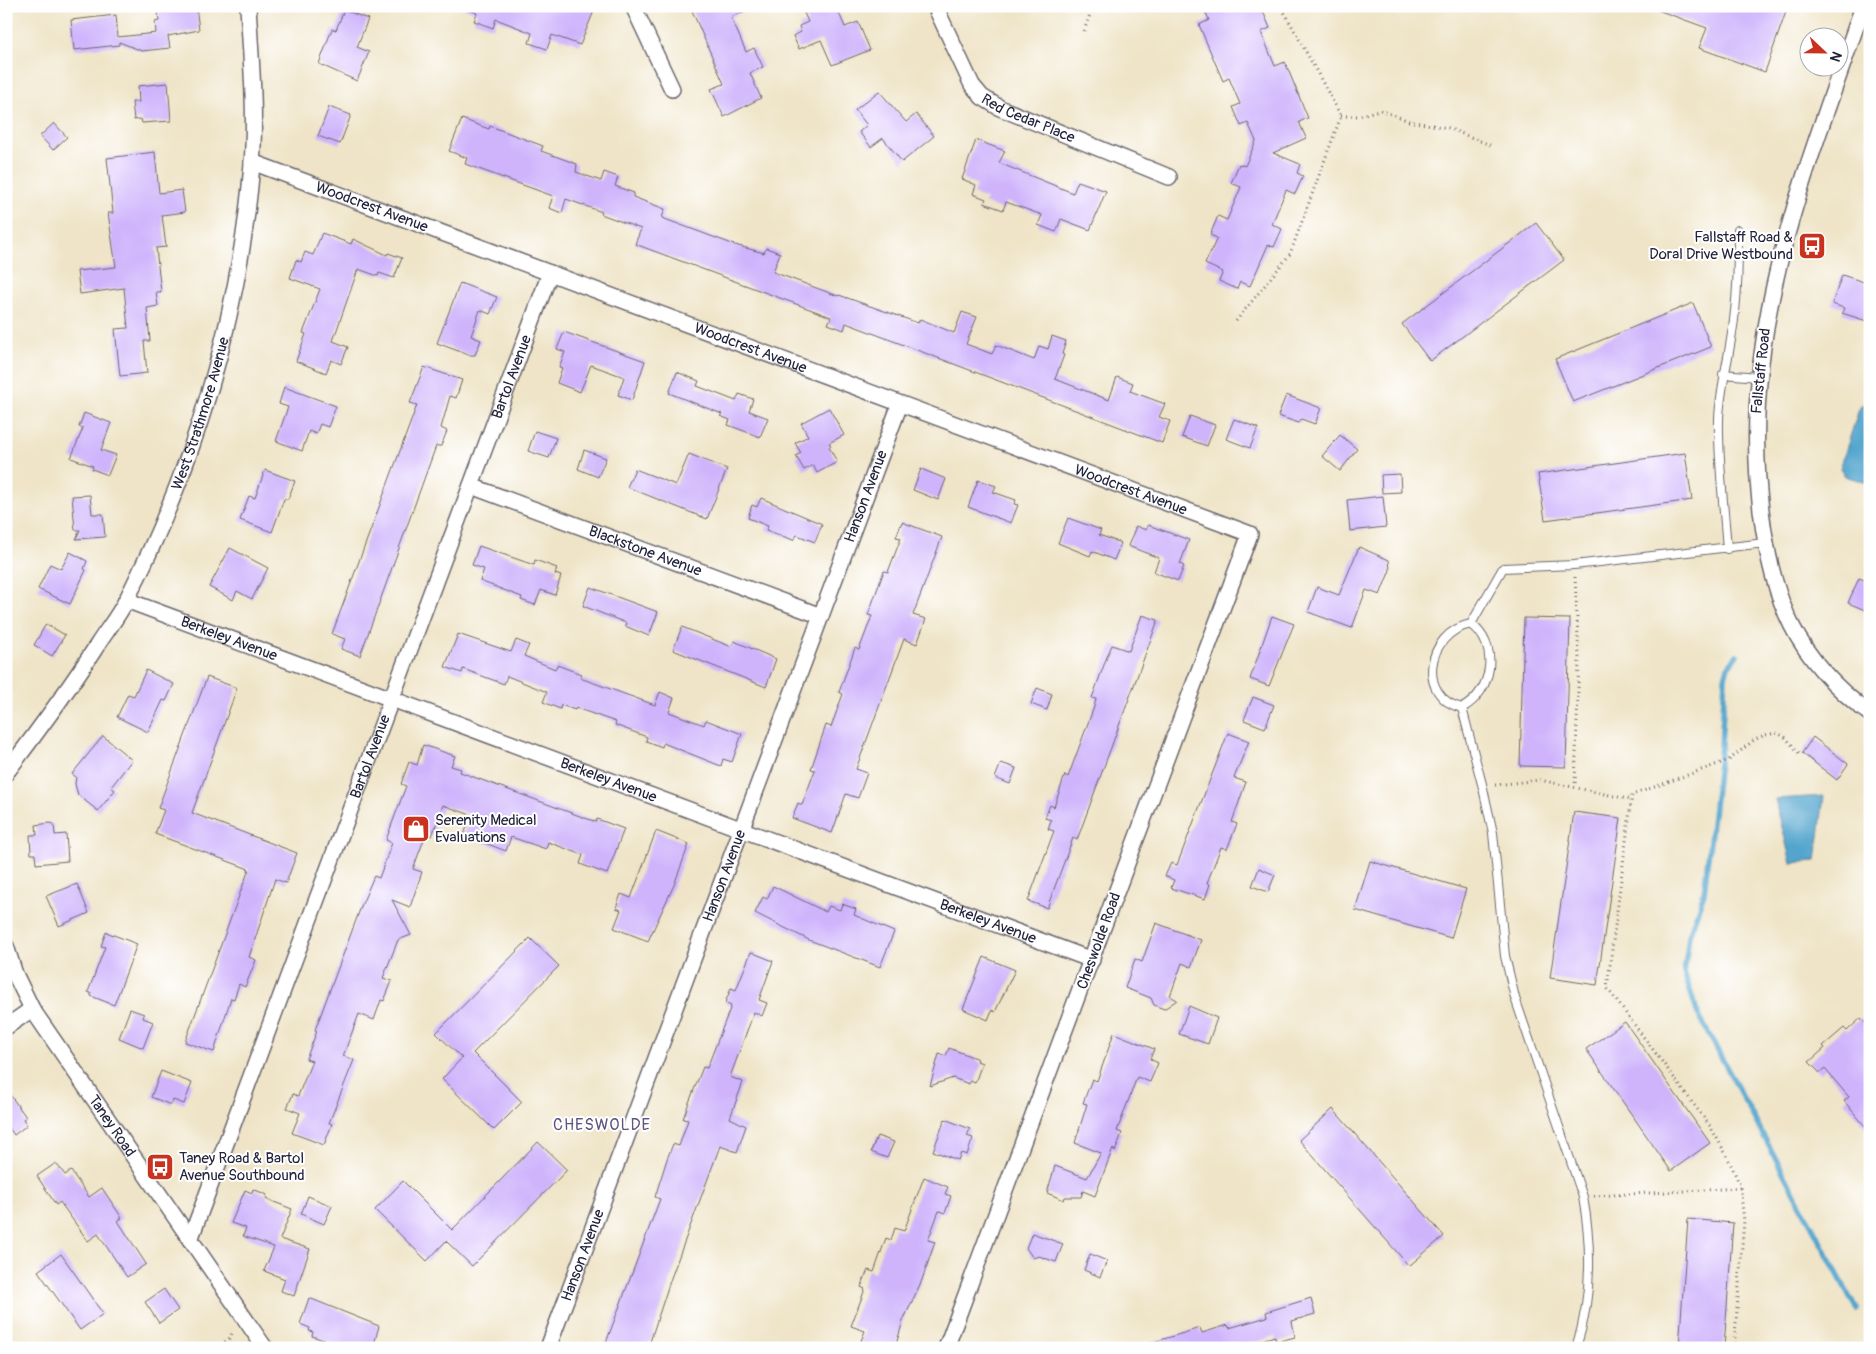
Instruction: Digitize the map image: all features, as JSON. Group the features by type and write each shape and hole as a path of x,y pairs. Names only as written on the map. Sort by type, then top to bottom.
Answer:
{"street":[{"name":"West Strathmore Avenue","path":"6,773 82,668 126,600 183,473 201,425 235,284 246,217 252,162 252,86 248,6"},
{"path":"633,6 672,89"},
{"name":"Red Cedar Place","path":"935,6 965,72 982,97 1000,108 1168,177"},
{"name":"Fallstaff Road","path":"1863,6 1784,243 1766,317 1758,378 1755,451 1765,543 1773,583 1794,632 1808,654 1837,688 1870,714"},
{"name":"Woodcrest Avenue","path":"252,162 1250,534"},
{"name":"Bartol Avenue","path":"190,1240 550,273"},
{"name":"Hanson Avenue","path":"548,1348 900,404"},
{"name":"Blackstone Avenue","path":"471,486 821,616"},
{"name":"Cheswolde Road","path":"946,1348 1250,534"},
{"name":"Berkeley Avenue","path":"126,600 1092,960"},
{"name":"Taney Road","path":"6,946 15,974 32,1009 265,1348"},
{"path":"6,1027 32,1009"}],"lane":[{"path":"1727,549 1720,461 1719,418 1738,281 1738,230"},
{"path":"1724,374 1758,378"},
{"path":"1471,624 1503,568 1574,565 1727,549 1765,543"},
{"path":"1471,624 1481,632 1487,642 1490,656 1488,670 1481,690 1474,702 1462,708 1450,706 1442,699 1432,674 1433,658 1437,646 1448,633 1458,626 1471,624"},
{"path":"1462,708 1493,833 1505,956 1515,998 1583,1197 1588,1223 1589,1282 1584,1318 1576,1348"}],"path":[{"path":"1084,31 1094,6"},
{"path":"1236,321 1290,254 1341,116 1281,6"},
{"path":"1341,116 1358,116 1380,110 1409,121 1448,128 1490,145"},
{"path":"1574,565 1579,658 1575,786"},
{"path":"1734,1348 1744,1220 1740,1188 1727,1156 1710,1126 1607,988 1632,796 1729,760 1754,740 1765,735 1777,734 1784,737 1800,754"},
{"path":"1483,788 1527,780 1540,780 1575,786 1632,800"},
{"path":"1583,1197 1740,1188"},
{"path":"217,1348 230,1338 241,1313"}],"water":[{"path":"1862,405 1870,406 1870,484 1845,476 1840,468 1859,409"},
{"path":"1824,796 1816,861 1791,863 1775,799"}],"building":[{"path":"163,6 196,6 199,30 168,36 170,48 142,51 119,42 119,45 74,50 71,20 116,15 118,37 156,33 155,22 159,21 158,13"},
{"path":"465,6 596,6 580,45 552,35 547,49 529,43 532,33 496,19 493,28 474,21 477,13 464,8"},
{"path":"690,6 756,6 731,17 746,52 754,48 763,67 750,73 761,98 724,117 711,89 724,84"},
{"path":"801,6 836,6 845,27 858,22 870,50 832,65 821,40 799,49 793,36 801,32 799,26 808,22"},
{"path":"1203,6 1254,6 1257,12 1262,9 1270,28 1261,32 1275,66 1285,62 1308,118 1299,122 1306,138 1273,153 1300,164 1297,173 1303,176 1295,194 1286,190 1272,224 1282,229 1274,247 1268,245 1250,286 1240,282 1237,289 1219,281 1223,272 1205,264 1217,238 1210,235 1218,216 1227,220 1241,187 1231,183 1239,164 1245,166 1256,141 1248,123 1241,126 1233,107 1240,104 1229,78 1223,81 1199,25 1209,20"},
{"path":"1652,6 1788,6 1765,72 1699,48 1707,28 1652,8"},
{"path":"344,10 368,19 357,47 369,52 357,81 319,64 332,29 336,30"},
{"path":"168,83 171,121 142,123 141,119 134,120 132,102 139,102 138,86"},
{"path":"879,91 906,122 916,114 934,136 902,162 883,138 871,147 859,132 867,125 855,110"},
{"path":"329,107 351,115 340,144 318,136"},
{"path":"462,119 489,129 490,126 543,146 541,151 577,164 576,172 601,181 604,172 618,177 615,186 634,193 633,197 665,209 662,218 735,245 764,253 766,248 780,253 773,272 918,323 920,319 954,333 962,312 977,317 966,344 992,354 996,345 1034,360 1039,346 1048,349 1052,336 1066,341 1062,354 1064,355 1055,379 1109,400 1117,377 1133,383 1130,391 1165,404 1159,417 1170,421 1162,443 846,323 844,330 828,324 831,317 635,244 641,229 601,214 602,212 566,199 562,213 549,208 553,196 465,164 467,158 449,151"},
{"path":"54,123 67,137 53,150 40,136"},
{"path":"976,140 1005,151 999,163 1073,193 1078,181 1106,191 1090,230 1061,219 1056,232 1038,225 1042,215 1006,202 1003,210 984,203 986,199 973,194 976,185 962,179"},
{"path":"155,152 159,193 182,190 185,212 162,215 166,247 156,248 161,292 156,292 158,306 147,308 150,341 144,341 147,373 120,376 115,329 128,328 124,288 80,294 77,271 116,267 108,213 113,213 107,158"},
{"path":"1536,223 1564,260 1430,361 1402,324"},
{"path":"322,233 351,244 353,239 387,255 388,253 402,258 394,278 379,273 378,276 358,269 333,341 348,347 341,364 331,360 326,373 296,361 306,334 303,333 320,289 290,278 296,260 301,262 305,252 313,255"},
{"path":"1842,275 1870,284 1870,322 1842,313 1844,308 1832,304"},
{"path":"460,283 497,297 490,314 480,310 471,336 481,340 475,355 469,355 437,343"},
{"path":"1693,303 1711,347 1573,402 1555,359"},
{"path":"564,332 645,361 632,400 618,395 624,377 591,365 580,392 557,383 562,368 559,367 565,352 557,349"},
{"path":"424,367 462,380 456,398 450,396 441,428 447,431 441,446 436,446 360,656 341,649 345,639 332,634 417,405 410,403"},
{"path":"677,372 699,381 697,386 736,401 739,394 753,399 749,411 768,418 760,437 728,425 730,420 720,416 722,414 669,393"},
{"path":"284,387 336,406 328,427 320,424 316,434 309,431 302,451 276,441 288,407 279,404"},
{"path":"1286,395 1321,408 1315,424 1301,419 1299,423 1278,416"},
{"path":"829,408 844,435 829,443 831,446 829,447 837,462 817,473 813,465 804,470 796,456 801,453 795,443 808,436 801,423"},
{"path":"84,413 111,423 101,450 116,455 108,475 92,469 93,466 71,458 83,428 79,427"},
{"path":"1190,416 1215,425 1207,446 1182,437"},
{"path":"1234,419 1258,428 1250,448 1226,439"},
{"path":"535,431 556,438 549,458 528,451"},
{"path":"1340,435 1357,449 1340,471 1322,456"},
{"path":"584,450 606,458 598,477 578,469"},
{"path":"1685,453 1692,500 1545,520 1538,474"},
{"path":"689,454 727,469 707,519 627,487 635,469 676,485"},
{"path":"921,469 946,479 938,500 913,490"},
{"path":"265,470 295,481 288,499 284,499 272,532 240,520 249,496 255,498"},
{"path":"1400,474 1401,492 1382,493 1381,475"},
{"path":"978,480 996,486 993,492 1016,500 1014,504 1018,505 1011,523 968,507"},
{"path":"90,495 92,514 103,514 105,537 76,539 80,530 75,530 72,496"},
{"path":"1383,496 1386,527 1350,531 1347,500"},
{"path":"761,498 822,524 815,542 797,535 793,540 766,530 768,526 748,518 752,505 757,507"},
{"path":"1068,518 1101,530 1099,535 1121,543 1114,560 1092,551 1090,556 1058,543"},
{"path":"902,522 942,537 913,615 926,619 917,644 904,639 856,769 867,773 858,798 846,794 832,833 792,818 798,803 802,805 815,770 811,769 826,725 831,727 843,694 839,692 855,648 859,650 872,616 868,615 884,571 888,572 901,538 896,537"},
{"path":"1148,525 1189,540 1180,564 1184,566 1178,581 1154,572 1159,558 1128,546 1136,526 1146,530"},
{"path":"479,546 534,565 535,560 557,568 555,574 561,576 555,595 541,590 535,605 521,600 522,597 480,581 484,569 472,565"},
{"path":"1359,547 1389,560 1390,570 1380,595 1366,590 1352,628 1308,612 1317,587 1339,595"},
{"path":"230,548 268,568 252,599 237,591 233,600 209,587"},
{"path":"70,552 87,561 84,569 86,570 70,604 38,589 50,564 61,569"},
{"path":"1859,578 1870,582 1870,612 1848,603"},
{"path":"590,587 658,612 649,636 625,626 626,623 583,606"},
{"path":"1142,615 1158,620 1077,840 1073,838 1047,908 1028,901 1054,831 1048,829 1051,820 1045,818 1050,805 1054,807 1065,775 1068,777 1094,707 1096,699 1092,698 1112,645 1129,651"},
{"path":"1272,616 1294,624 1269,686 1250,679"},
{"path":"1524,618 1570,619 1566,767 1520,766"},
{"path":"46,624 65,635 52,656 34,645"},
{"path":"682,627 732,647 734,641 776,659 766,687 673,650"},
{"path":"458,634 511,652 516,640 529,645 524,656 555,669 557,665 581,674 580,678 655,705 660,692 674,698 669,712 704,725 706,720 742,734 732,762 723,759 721,766 663,743 662,747 646,741 647,737 615,725 616,722 576,708 575,710 561,705 560,709 543,702 547,692 507,676 504,684 463,669 462,673 445,667"},
{"path":"146,670 174,684 166,701 163,700 148,732 117,717 128,694 134,696"},
{"path":"207,677 237,688 192,813 297,853 286,883 275,879 249,957 256,960 245,987 239,984 234,999 231,998 214,1052 185,1042 249,869 155,834 164,810 158,808"},
{"path":"1037,688 1052,694 1047,710 1031,704"},
{"path":"1253,697 1274,705 1265,728 1244,720"},
{"path":"1228,733 1249,741 1234,778 1246,782 1232,822 1237,824 1227,849 1221,847 1207,883 1210,884 1205,899 1171,888 1174,880 1165,876 1171,863 1177,865"},
{"path":"103,736 132,760 111,787 115,790 98,811 78,795 75,784 76,777 72,774"},
{"path":"1813,737 1848,764 1837,780 1802,753"},
{"path":"423,745 455,756 451,766 461,769 460,772 596,822 597,819 624,829 607,874 580,864 583,855 548,842 546,849 511,837 506,851 464,835 471,815 443,805 432,836 426,834 413,869 422,872 410,907 392,900 411,935 398,940 383,978 392,981 384,1001 381,1000 374,1020 359,1014 343,1056 354,1060 329,1123 332,1124 324,1145 292,1133 300,1113 287,1108 293,1094 298,1096 312,1061 306,1059 317,1031 315,1030 362,904 374,876 379,878 392,843 386,840 406,786 401,784 409,762 417,765"},
{"path":"1001,763 1016,768 1010,784 995,778"},
{"path":"1574,812 1621,818 1597,985 1550,978"},
{"path":"54,824 55,835 66,834 68,861 36,864 35,854 31,854 30,835 37,835 36,825"},
{"path":"656,831 689,844 674,885 648,941 614,928 621,910 616,908 621,894 631,898"},
{"path":"1370,861 1466,889 1451,938 1355,910"},
{"path":"1259,868 1275,875 1268,892 1252,886"},
{"path":"77,884 89,913 59,926 46,896"},
{"path":"773,886 826,912 829,906 840,910 842,904 856,909 854,915 894,932 880,967 809,940 755,913 763,897 767,899"},
{"path":"1156,923 1201,940 1191,967 1182,963 1170,996 1177,1000 1164,1009 1154,1005 1151,998 1125,988 1135,959 1142,962"},
{"path":"106,932 137,944 114,1005 91,996 91,993 88,992 105,947 101,946"},
{"path":"530,938 559,966 473,1053 522,1102 494,1130 442,1079 462,1058 436,1033"},
{"path":"751,952 773,961 759,1000 767,1003 762,1016 754,1012 730,1077 743,1082 730,1118 746,1126 737,1152 720,1146 671,1278 648,1348 604,1348 660,1199 655,1197 667,1159 673,1144 679,1146 688,1120 683,1119 688,1105 703,1067 707,1068 731,1006 725,1003 731,988 736,990"},
{"path":"984,957 1015,970 995,1012 992,1010 988,1020 963,1009"},
{"path":"1189,1006 1217,1018 1208,1044 1179,1034"},
{"path":"130,1009 144,1014 143,1018 153,1022 143,1048 119,1038"},
{"path":"1861,1018 1870,1029 1870,1132 1844,1101 1849,1097 1825,1069 1820,1073 1809,1062 1825,1048 1823,1046 1844,1028 1847,1031"},
{"path":"1625,1022 1710,1143 1671,1171 1586,1049"},
{"path":"1114,1033 1154,1049 1150,1059 1158,1063 1150,1082 1137,1077 1117,1131 1122,1133 1115,1152 1113,1148 1095,1196 1083,1191 1081,1197 1065,1197 1064,1200 1047,1193 1055,1166 1087,1178 1101,1153 1075,1143 1087,1104 1083,1103 1092,1079 1097,1081"},
{"path":"949,1048 978,1059 977,1061 982,1063 975,1083 970,1081 969,1084 953,1078 930,1086 939,1054 946,1056"},
{"path":"161,1071 192,1083 184,1104 173,1100 171,1105 151,1097"},
{"path":"6,1089 26,1117 23,1119 27,1125 14,1135 6,1124"},
{"path":"1333,1109 1444,1236 1409,1266 1299,1140"},
{"path":"945,1119 970,1129 967,1136 973,1138 967,1155 961,1153 958,1160 933,1151"},
{"path":"877,1136 894,1142 887,1158 871,1152"},
{"path":"538,1142 567,1170 472,1266 446,1241 427,1261 375,1210 403,1181 452,1230"},
{"path":"56,1163 65,1175 71,1171 89,1197 102,1188 122,1218 118,1221 146,1264 127,1277 98,1234 88,1241 60,1202 56,1205 37,1176"},
{"path":"924,1177 948,1187 945,1194 951,1196 945,1213 939,1211 928,1240 935,1242 922,1280 903,1321 895,1348 858,1348 865,1331 851,1326 865,1289 861,1287 868,1270 874,1272 886,1238 891,1240 895,1228 904,1231"},
{"path":"253,1189 267,1195 266,1198 292,1209 280,1239 310,1249 294,1296 281,1291 285,1279 264,1271 274,1247 243,1236 246,1228 231,1223 245,1190 252,1193"},
{"path":"308,1196 332,1206 324,1224 301,1214"},
{"path":"1688,1219 1733,1223 1724,1348 1679,1348"},
{"path":"1032,1233 1063,1244 1056,1262 1039,1256 1033,1258 1026,1248"},
{"path":"61,1254 103,1314 80,1330 38,1271"},
{"path":"1090,1254 1107,1261 1100,1277 1084,1270"},
{"path":"164,1289 178,1310 159,1323 145,1302"},
{"path":"309,1298 379,1326 373,1348 346,1348 312,1336 313,1332 309,1331 310,1328 300,1324"},
{"path":"1311,1298 1315,1314 1292,1321 1295,1337 1276,1342 1275,1336 1235,1348 1148,1348 1147,1344 1200,1328 1202,1333 1228,1325 1229,1328 1267,1317 1266,1312"}],"waterway":[{"path":"1737,655 1728,667 1725,678 1721,746 1704,893 1689,936 1684,973 1698,1014 1857,1310"}],"place":[{"name":"Fallstaff Road & Doral Drive Westbound","path":"1812,246"},
{"name":"Serenity Medical Evaluations","path":"416,829"},
{"name":"Taney Road & Bartol Avenue Southbound","path":"160,1167"}],"district":[{"name":"CHESWOLDE","path":"602,1125"}]}
